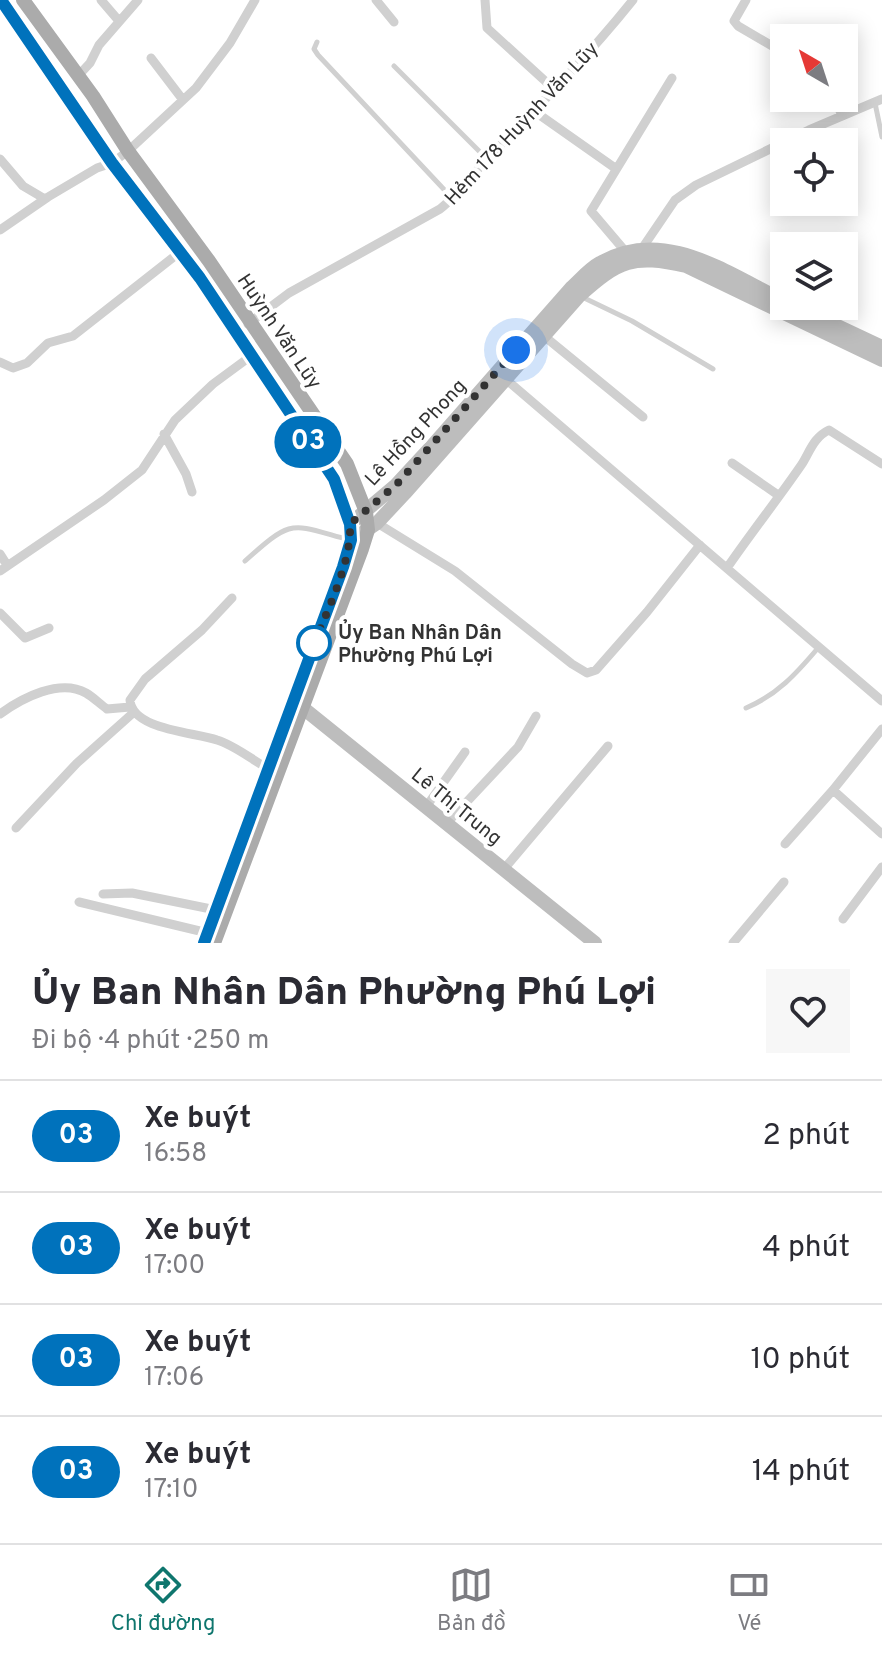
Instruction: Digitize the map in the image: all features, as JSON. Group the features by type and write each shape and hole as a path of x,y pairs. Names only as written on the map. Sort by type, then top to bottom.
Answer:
{"main road":[{"path":"1,0 112,163 180,252 334,479 350,524 351,540 297,706 267,768 216,910 209,940"},
{"name":"Huỳnh Văn Lũy","path":"23,0 209,261 347,464 370,522"},
{"path":"209,940 370,522"}],"street":[{"path":"101,0 119,21"},
{"path":"78,76 138,0"},
{"path":"0,230 45,199 128,151 196,88 230,43 255,0"},
{"path":"376,0 394,22"},
{"path":"485,0 487,28 555,90"},
{"name":"Hẻm 178 Huỳnh Văn Lũy","path":"237,335 289,293 453,199 487,159 555,90 633,0"},
{"path":"746,0 734,21 770,45"},
{"path":"151,58 183,100"},
{"path":"625,251 591,211 672,78"},
{"path":"641,250 675,200 696,185 879,100"},
{"path":"534,111 615,168"},
{"path":"840,112 842,116"},
{"path":"0,159 23,186 45,199"},
{"name":"Lê Hồng Phong","path":"501,375 571,288 597,265 625,251 664,249 690,255 770,294"},
{"path":"0,362 13,368 27,363 48,343 73,336 180,252"},
{"name":"Lê Hồng Phong","path":"351,540 370,522 432,446 544,336 579,296 603,274 628,262 652,259 686,266 882,360"},
{"path":"825,320 882,347"},
{"path":"544,336 643,417"},
{"path":"0,554 4,568 104,500 142,470 164,434 213,384 251,356"},
{"path":"501,375 882,701"},
{"path":"727,568 817,438 829,430 882,464"},
{"path":"164,434 186,474 192,492"},
{"path":"732,463 778,495"},
{"path":"370,522 455,571 587,673 596,670 700,545"},
{"name":"Lê Hồng Phong","path":"350,524 370,522"},
{"path":"232,598 202,630 145,679 130,700 132,710 146,722 219,740 267,768"},
{"path":"0,613 25,638 49,628"},
{"path":"0,714 52,688 87,693 107,709 132,710"},
{"name":"Lê Thị Trung","path":"297,706 595,943"},
{"path":"16,828 132,710"},
{"path":"447,823 518,747 536,716"},
{"path":"785,844 882,729"},
{"path":"504,869 608,746"},
{"path":"426,807 465,752"},
{"path":"833,790 882,834"},
{"path":"843,919 882,867"},
{"path":"733,943 784,882"},
{"path":"103,894 132,893 216,910"},
{"path":"79,902 209,940"}],"lane":[{"path":"317,42 314,49 318,55 453,199"},
{"path":"394,66 487,159"},
{"path":"879,100 882,137"},
{"path":"579,296 632,321 713,369"},
{"path":"245,561 280,531 294,526 351,540"},
{"path":"746,708 785,685 818,648"}],"bus line":[{"name":"03","path":"1,0 112,163 200,278 334,479 350,524 351,540 343,567 204,943"}],"place":[{"name":"Ủy Ban Nhân Dân Phường Phú Lợi","path":"314,643"}],"route":[{"path":"314,643 312,649 343,567 351,540 350,524 396,485 516,350"}]}
